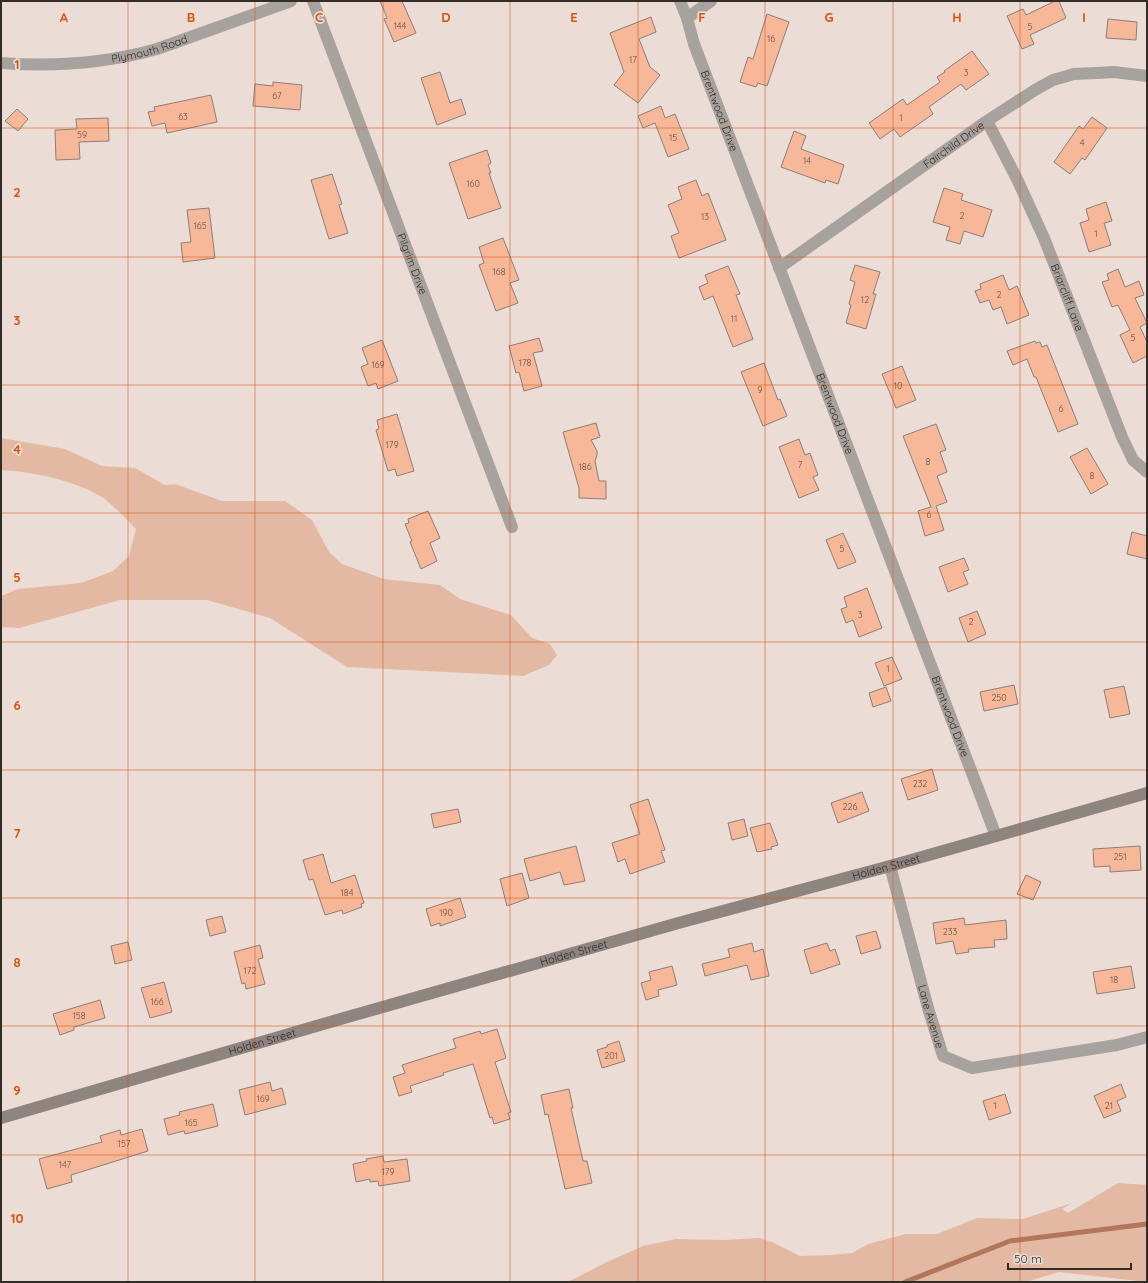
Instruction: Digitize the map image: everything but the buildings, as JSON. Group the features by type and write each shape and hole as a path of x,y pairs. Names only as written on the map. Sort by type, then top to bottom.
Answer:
{"main road":[{"name":"Holden Street","path":"1,1118 651,931 890,866 1147,793"}],"street":[{"name":"Plymouth Road","path":"1,63 67,64 101,61 138,55 290,1"},
{"name":"Pilgrim Drive","path":"313,1 512,527"},
{"name":"Brentwood Drive","path":"680,1 704,72 996,836"},
{"path":"687,18 711,1"},
{"name":"Fairchild Drive","path":"779,268 987,121 1035,90 1054,80 1074,74 1114,72 1147,76"},
{"name":"Briarcliff Lane","path":"987,121 1017,179 1044,238 1122,437 1133,460 1147,472"},
{"name":"Lane Avenue","path":"890,866 942,1056 972,1068 1116,1045 1147,1037"}],"shaded area":[{"path":"1,438 65,449 102,466 135,468 165,485 175,484 222,501 285,501 312,520 329,552 342,564 384,579 440,585 460,599 511,615 532,638 550,644 557,655 549,665 523,676 347,667 270,618 207,600 120,600 19,628 1,627 1,596 18,589 81,583 113,571 129,556 136,529 106,500 91,491 53,478 1,470"},
{"path":"1118,1183 1147,1185 1147,1282 1059,1272 1026,1282 565,1282 643,1246 676,1239 724,1240 759,1238 772,1242 800,1256 852,1253 868,1244 906,1234 937,1234 977,1218 1023,1219 1072,1203 1062,1209 1068,1213"}],"waterway":[{"path":"905,1282 1010,1241 1147,1224"}]}
